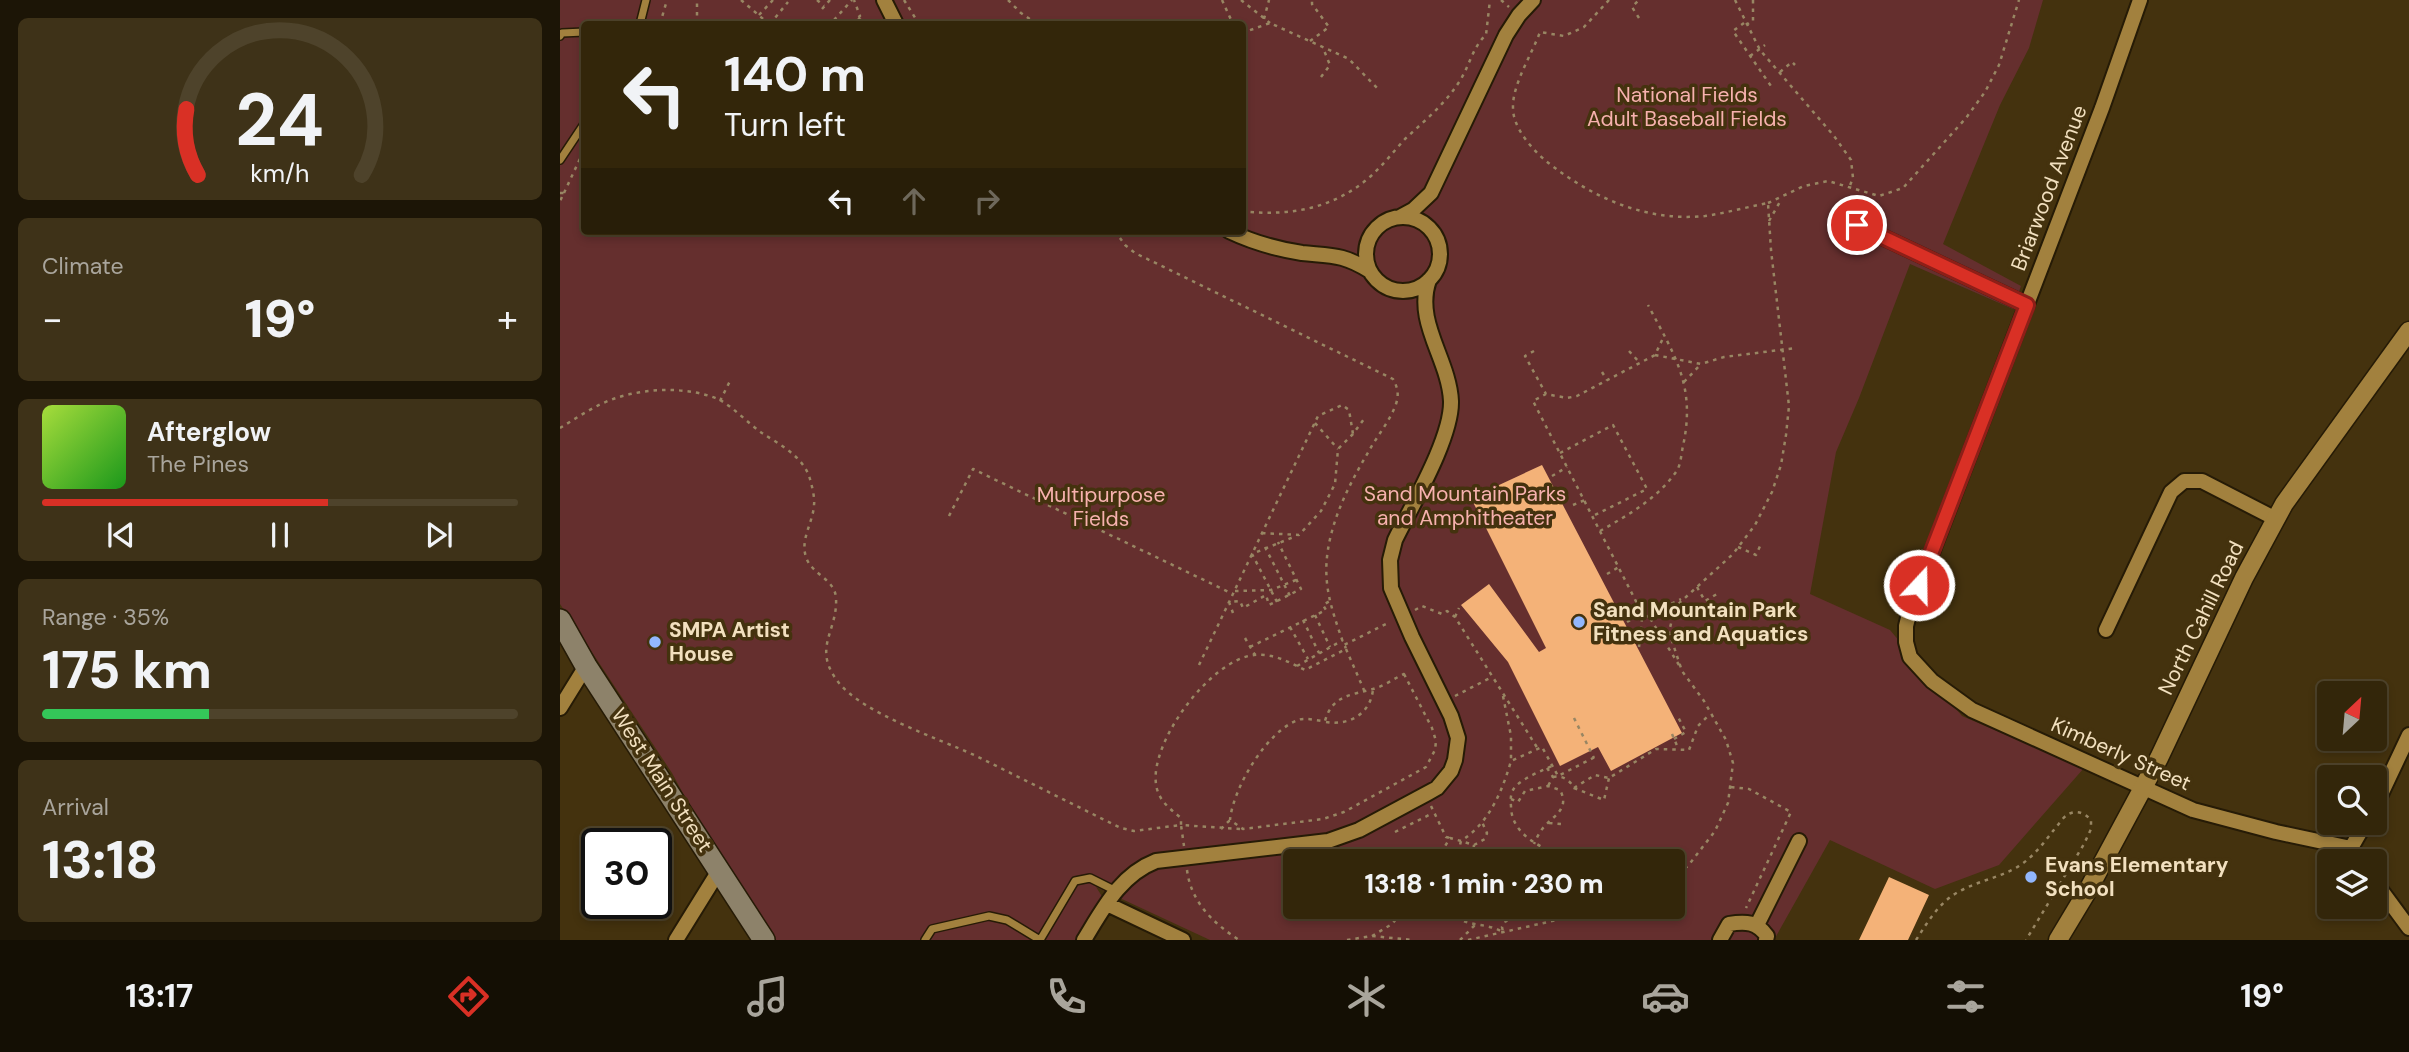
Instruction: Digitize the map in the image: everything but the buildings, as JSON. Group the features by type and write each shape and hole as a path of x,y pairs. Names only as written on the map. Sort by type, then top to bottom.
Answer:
{"main road":[{"name":"West Main Street","path":"561,623 586,666 764,940"}],"street":[{"path":"884,0 894,21"},
{"path":"1426,317 1411,300 1399,291 1379,283 1370,271 1365,251 1368,239 1384,222 1413,210 1431,193 1506,36 1519,15 1533,0"},
{"name":"Briarwood Avenue","path":"1906,626 1909,610 2027,305 2140,0"},
{"path":"1399,291 1415,290 1429,281 1440,262 1441,250 1433,232 1431,193"},
{"path":"1400,217 1419,220 1433,232"},
{"path":"1857,225 2027,305"},
{"path":"1238,235 1259,244 1282,249 1342,256 1370,271"},
{"path":"1334,255 1368,239"},
{"path":"1084,940 1129,875 1142,866 1156,860 1328,841 1359,830 1437,788 1451,771 1458,749 1455,725 1391,588 1391,550 1443,440 1450,415 1450,389 1426,317 1424,303 1429,281"},
{"name":"North Cahill Road","path":"2058,940 2143,788 2244,578 2276,519 2409,331"},
{"path":"2106,630 2171,492 2184,481 2202,481 2276,519"},
{"name":"Kimberly Street","path":"1906,626 1910,657 1921,672 1972,710 2193,810 2351,848"},
{"path":"560,708 586,666"},
{"path":"2387,782 2409,735"},
{"path":"2351,848 2358,835"},
{"path":"1757,925 1800,841"},
{"path":"676,940 720,869"},
{"path":"2387,898 2409,929"},
{"path":"1107,904 1183,940"},
{"path":"1720,940 1729,925 1744,922 1757,925 1767,936 1766,940"}],"lane":[{"path":"641,21 646,0"},
{"path":"560,36 562,33 581,32"},
{"path":"560,160 581,128"},
{"path":"925,940 932,929 989,916 1007,920 1040,940 1075,881 1090,878 1116,892"}],"path":[{"path":"661,21 667,0"},
{"path":"697,21 698,0"},
{"path":"741,0 766,21"},
{"path":"759,15 773,0"},
{"path":"817,0 823,8 830,0"},
{"path":"834,20 853,0 860,16 856,21"},
{"path":"904,0 917,21"},
{"path":"1008,0 1033,21"},
{"path":"1222,0 1232,21"},
{"path":"1241,0 1270,23 1349,59 1377,88"},
{"path":"1264,19 1269,0"},
{"path":"1310,41 1329,27 1312,4 1312,0"},
{"path":"1246,212 1264,214 1319,207 1340,197 1370,176 1456,88 1469,66 1477,43 1486,35 1490,0"},
{"path":"1609,0 1584,27 1564,36 1540,32 1519,81 1512,107 1516,124 1538,155 1567,178 1602,199 1631,209 1664,215 1703,216 1768,204 1804,186 1828,181 1879,196 1903,188 1966,118 1994,74 2019,0"},
{"path":"1639,0 1632,7 1639,18"},
{"path":"1735,0 1760,50 1852,160 1853,178 1850,188"},
{"path":"1753,0 1753,21 1733,31 1773,89"},
{"path":"772,21 788,1"},
{"path":"858,18 862,21"},
{"path":"1246,32 1270,23"},
{"path":"1750,56 1765,45"},
{"path":"1321,77 1330,65 1323,48"},
{"path":"1780,72 1792,62 1795,65"},
{"path":"560,201 581,156"},
{"path":"1769,221 1783,198"},
{"path":"1682,671 1669,632 1675,607 1738,547 1755,525 1772,492 1780,465 1789,406 1768,204"},
{"path":"1118,235 1135,253 1393,379 1398,389 1396,404 1367,453 1341,507 1331,535 1326,580 1335,624 1364,690"},
{"path":"1600,531 1633,513 1652,498 1679,466 1687,429 1687,392 1684,382 1648,305"},
{"path":"1639,647 1642,613 1533,401 1546,394 1567,398 1577,396 1655,355 1664,336"},
{"path":"1655,355 1700,364 1724,357 1796,348"},
{"path":"1534,351 1525,356 1546,394"},
{"path":"1629,351 1640,363"},
{"path":"1684,382 1700,364"},
{"path":"1602,372 1607,380"},
{"path":"720,401 731,379"},
{"path":"560,428 614,398 640,392 678,390 720,401 793,454 810,477 814,505 804,540 806,558 815,572 831,584 836,596 835,612 826,643 827,660 837,681 851,697 1121,828 1134,831 1181,825 1243,829 1303,823 1344,812 1426,767 1432,758 1436,741 1432,728 1404,674 1373,689 1354,692 1337,702 1326,715 1325,721"},
{"path":"1199,665 1318,416 1342,405 1349,410 1353,434"},
{"path":"1252,554 1299,535 1321,511 1335,484 1338,449 1364,419"},
{"path":"1315,423 1338,449"},
{"path":"1559,453 1613,425 1652,498"},
{"path":"1552,476 1567,467"},
{"path":"949,516 973,469 1234,592 1271,590 1297,579"},
{"path":"1593,516 1647,489"},
{"path":"1573,505 1585,500"},
{"path":"1262,533 1299,535"},
{"path":"1229,602 1240,601 1243,608 1266,596 1269,605 1301,589 1278,542"},
{"path":"1738,547 1756,555 1761,544"},
{"path":"1265,547 1290,596"},
{"path":"1252,554 1277,602"},
{"path":"1607,574 1619,567"},
{"path":"1697,587 1705,601 1717,594"},
{"path":"1642,618 1687,596"},
{"path":"1250,647 1326,610 1323,605 1329,601"},
{"path":"1229,602 1233,613"},
{"path":"1239,940 1203,911 1189,883 1181,818 1164,804 1155,782 1160,753 1172,728 1202,686 1229,664 1255,655 1275,656 1305,670 1344,645 1422,606 1443,614 1447,611 1455,617 1492,677 1538,743 1538,749"},
{"path":"1455,617 1459,608"},
{"path":"1626,622 1642,613"},
{"path":"1315,614 1330,647"},
{"path":"1648,615 1726,740 1733,763 1728,803 1715,831 1685,868"},
{"path":"1303,620 1319,653"},
{"path":"1290,627 1308,659"},
{"path":"1245,638 1255,655"},
{"path":"1297,666 1330,647 1344,645"},
{"path":"1444,702 1492,677"},
{"path":"1221,829 1230,820 1243,780 1266,746 1299,719 1337,723 1361,714 1372,703 1373,689"},
{"path":"1459,849 1461,841 1472,834 1502,792 1511,761 1507,714 1500,689"},
{"path":"1574,788 1595,775 1609,778 1656,749 1689,750 1698,726 1711,714"},
{"path":"1674,739 1686,732 1678,717"},
{"path":"1548,786 1553,777 1596,757 1574,718"},
{"path":"1672,734 1678,748"},
{"path":"1511,746 1518,759"},
{"path":"1511,761 1542,747 1558,776 1571,783 1574,788 1604,800 1609,778"},
{"path":"1546,849 1534,844 1518,830 1511,814 1510,799 1517,785 1552,766"},
{"path":"1547,768 1553,777"},
{"path":"1510,799 1518,802 1524,791 1548,786 1560,790 1564,804 1541,830 1534,844"},
{"path":"1731,787 1749,789 1791,812 1746,908"},
{"path":"1395,832 1434,813"},
{"path":"1916,940 1936,910 1950,896 2019,866 2039,850 2068,814 2085,814 2091,820 2091,829 2084,844 2026,940"},
{"path":"1230,820 1243,829"},
{"path":"1443,849 1450,838 1474,845 1485,838 1487,832 1482,822"},
{"path":"1549,823 1561,824"},
{"path":"1474,845 1474,849"},
{"path":"1372,936 1396,919"},
{"path":"1457,919 1475,925 1488,925 1503,932"},
{"path":"1503,932 1502,927 1506,921 1513,919"},
{"path":"1468,940 1561,919"},
{"path":"1460,940 1475,925"},
{"path":"1347,940 1372,936 1413,940"}],"green space":[{"name":"Sand Mountain Parks and Amphitheater","path":"560,0 2043,0 2029,48 2000,105 1943,244 2021,286 2013,309 1910,264 1836,452 1810,594 1890,630 1962,716 2084,768 1999,865 1935,889 1830,840 1774,940 1210,940 1096,887 1107,904 1084,940 764,940 672,773 560,604"}],"place":[{"name":"Sand Mountain Park Fitness and Aquatics","path":"1579,622"},
{"name":"SMPA Artist House","path":"655,642"},
{"name":"Evans Elementary School","path":"2031,877"}],"route":[{"path":"1857,225 2027,305 1919,585"}],"park label":[{"name":"National Fields Adult Baseball Fields","path":"1687,107"},
{"name":"Multipurpose Fields","path":"1101,507"}]}
